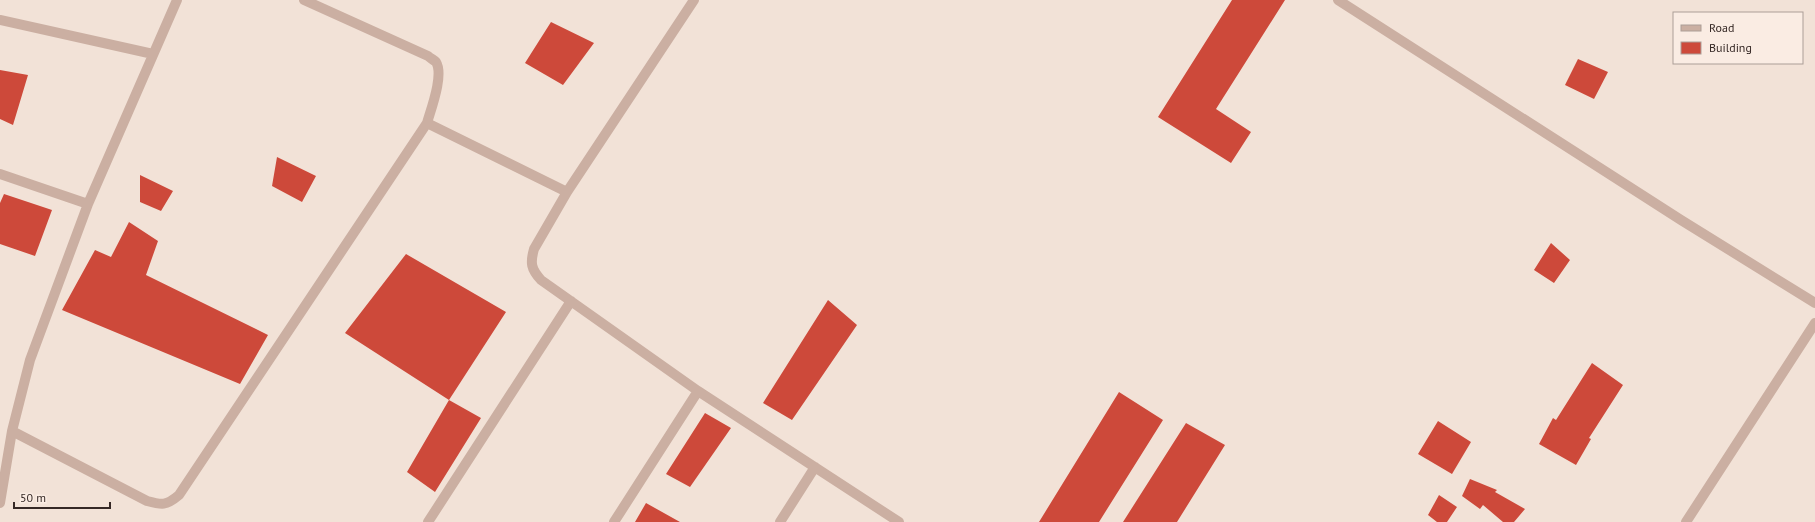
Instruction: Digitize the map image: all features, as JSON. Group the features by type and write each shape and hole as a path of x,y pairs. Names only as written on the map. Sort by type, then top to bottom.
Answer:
{"street":[{"path":"0,503 12,431 30,360 88,204 176,0"},
{"path":"12,431 147,501 160,505 170,502 179,495 427,123 438,83 438,70 436,62 428,56 304,0"},
{"path":"694,0 568,192 534,249 531,259 534,272 541,280 698,391 900,522"},
{"path":"1338,0 1668,212 1815,303"},
{"path":"0,20 153,54"},
{"path":"427,123 568,192"},
{"path":"0,174 88,204"},
{"path":"428,522 571,301"},
{"path":"1686,522 1815,323"},
{"path":"614,522 698,391"},
{"path":"780,522 815,467"}],"building":[{"path":"1232,0 1285,0 1216,109 1251,132 1231,163 1158,117"},
{"path":"551,22 594,43 563,85 525,63"},
{"path":"1578,59 1608,72 1594,99 1565,85"},
{"path":"0,70 28,75 13,125 0,119"},
{"path":"277,157 316,176 302,202 272,186"},
{"path":"140,175 173,191 161,211 140,202"},
{"path":"4,194 52,210 35,256 0,244 0,203"},
{"path":"129,222 158,241 146,275 268,335 240,384 62,310 95,250 111,257"},
{"path":"1551,243 1570,260 1554,283 1534,270"},
{"path":"406,254 506,312 449,400 345,333"},
{"path":"828,300 857,325 792,420 763,403"},
{"path":"1592,363 1623,385 1589,438 1591,439 1576,465 1539,444 1553,418 1556,420"},
{"path":"1119,392 1163,420 1099,522 1039,522"},
{"path":"449,400 481,418 435,492 407,472"},
{"path":"705,413 731,428 690,487 666,474"},
{"path":"1438,421 1471,442 1452,474 1418,454"},
{"path":"1186,423 1225,445 1177,522 1123,522"},
{"path":"1470,479 1497,490 1495,492 1525,509 1514,522 1503,522 1483,505 1480,509 1462,496"},
{"path":"1439,495 1457,507 1447,522 1437,522 1428,515"},
{"path":"646,503 680,522 635,522"}]}
